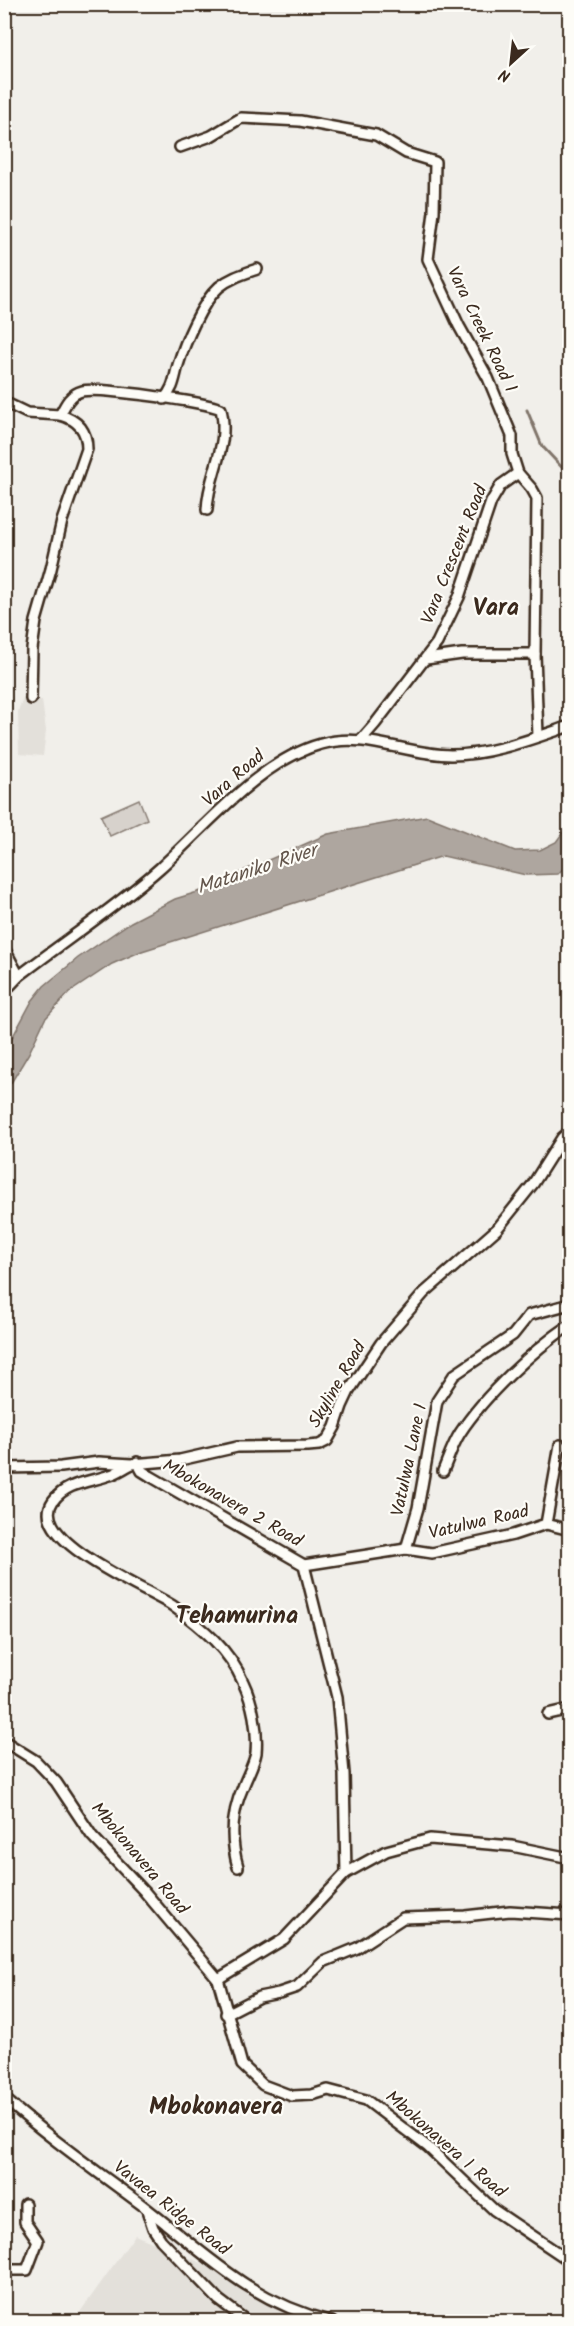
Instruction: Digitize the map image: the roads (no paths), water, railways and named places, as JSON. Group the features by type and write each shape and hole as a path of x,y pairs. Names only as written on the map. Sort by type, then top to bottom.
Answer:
{"street":[{"name":"Vara Creek Road 1","path":"180,147 211,136 241,118 300,121 376,135 406,153 435,162 434,212 428,259 459,326 488,378 512,436 512,454 518,473 537,498 535,654 538,736"},
{"path":"164,399 176,382 178,367 189,335 218,288 233,278 257,269"},
{"path":"60,415 73,396 82,391 103,390 202,403 221,409 224,427 222,448 211,477 207,510"},
{"path":"4,402 27,412 71,418 81,426 87,438 87,449 62,521 36,621 32,649 31,699"},
{"name":"Vara Crescent Road","path":"361,740 437,643 459,597 491,502 501,485 518,473"},
{"path":"426,659 462,654 535,654"},
{"name":"Vara Road","path":"4,992 19,976 158,869 243,791 280,761 320,744 345,739 450,756 472,754 570,726"},
{"path":"4,948 19,976"},
{"name":"Skyline Road","path":"4,1468 180,1460 237,1447 308,1446 319,1445 327,1441 335,1427 349,1390 381,1343 424,1293 497,1229 533,1184 562,1138 570,1131"},
{"name":"Vatulwa Lane 1","path":"406,1550 418,1508 437,1401 454,1375 513,1335 529,1315 570,1304"},
{"path":"443,1471 459,1434 484,1403 529,1356 570,1325"},
{"name":"Vatulwa Road","path":"304,1565 406,1550 432,1553 546,1524 560,1445"},
{"path":"134,1463 111,1475 71,1486 53,1502 49,1515 51,1523 64,1541 79,1553 155,1594 182,1612 216,1641 233,1660 252,1706 256,1739 256,1755 238,1798 232,1828 232,1847 238,1867"},
{"name":"Mbokonavera 2 Road","path":"134,1463 150,1476 304,1565 337,1697 344,1774 346,1873"},
{"path":"546,1524 570,1530"},
{"path":"548,1713 570,1709"},
{"name":"Mbokonavera Road","path":"4,1741 36,1761 56,1782 92,1836 144,1891 218,1979"},
{"path":"218,1979 284,1940 346,1873 387,1851 430,1839 512,1846 570,1858"},
{"path":"226,2014 259,1996 279,1994 297,1987 323,1962 357,1948 403,1918 465,1916 510,1911 570,1915"},
{"name":"Mbokonavera 1 Road","path":"218,1979 242,2065 263,2085 292,2096 312,2095 328,2090 366,2100 428,2147 494,2210 570,2261"},
{"name":"Vavaea Ridge Road","path":"4,2098 40,2130 233,2278 270,2299 310,2316 332,2322"},
{"path":"4,2272 6,2270 27,2270 38,2241 25,2222 25,2204"},
{"path":"147,2210 160,2240 219,2300 248,2322"}],"water":[{"name":"Mataniko River","path":"427,816 515,851 540,850 556,842 569,824 569,862 558,874 526,875 443,856 142,951 112,964 70,992 45,1019 29,1053 5,1093 5,1051 32,1001 44,986 78,958 131,922 175,899 214,887 243,871 328,834"}],"waterway":[{"path":"527,410 542,446 570,476"}],"district":[{"name":"Vara","path":"496,608"},
{"name":"Tehamurina","path":"237,1616"},
{"name":"Mbokonavera","path":"216,2107"}]}
